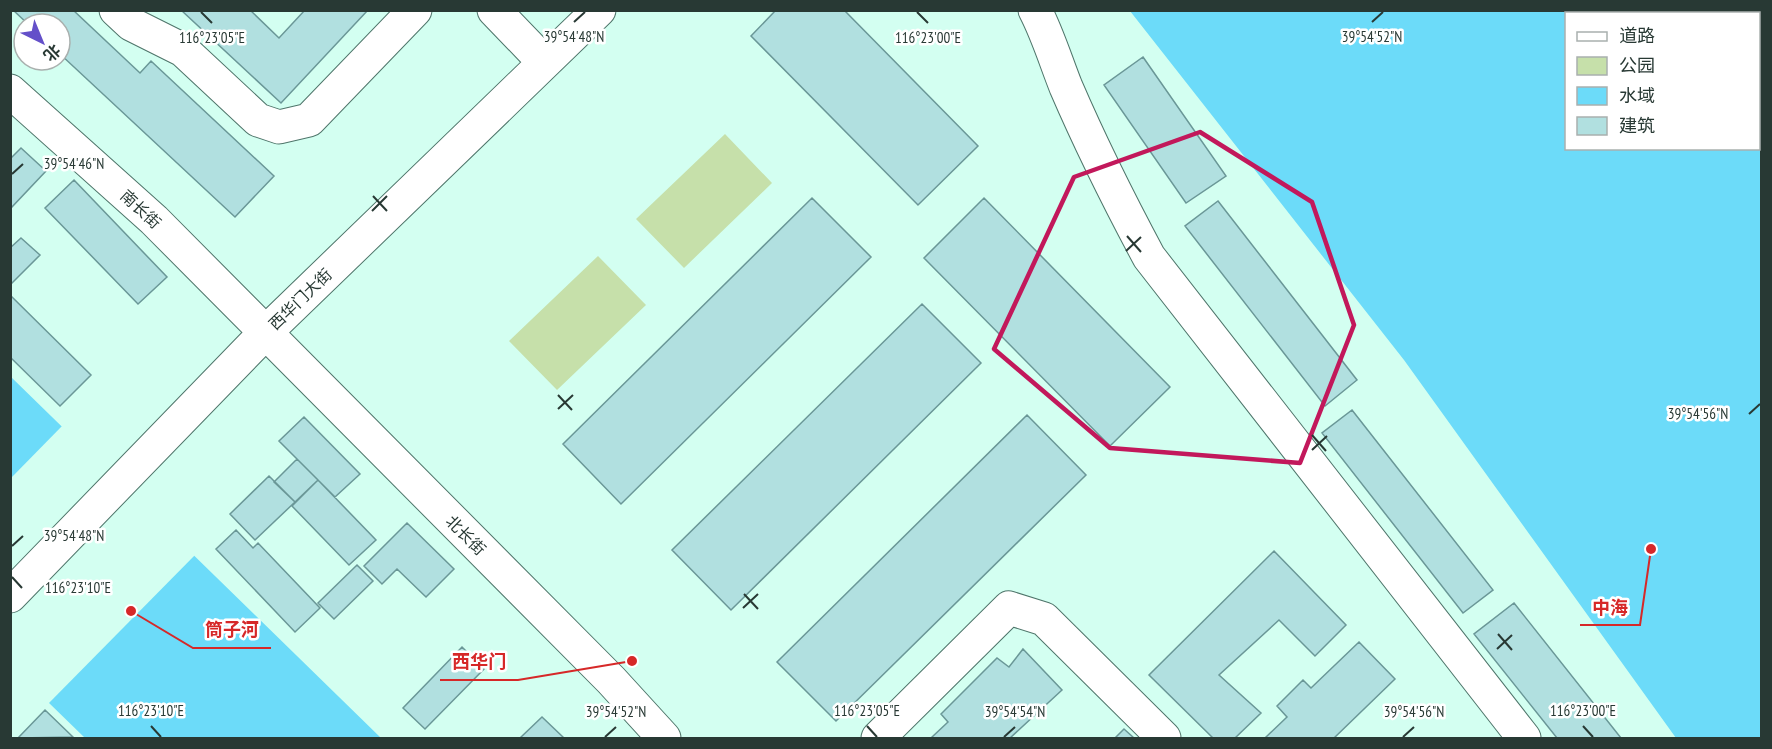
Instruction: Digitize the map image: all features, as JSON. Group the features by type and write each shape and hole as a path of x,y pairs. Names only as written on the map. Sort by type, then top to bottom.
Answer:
{"street":[{"path":"116,10 130,24 183,50 258,120 279,127 309,120 415,10"},
{"path":"494,10 544,62"},
{"name":"西华门大街","path":"10,596 265,333 599,10"},
{"path":"1035,10 1044,26 1066,86 1114,194 1149,257 1524,738"},
{"name":"南长街","path":"10,91 154,220 265,333"},
{"name":"北长街","path":"265,333 610,680 664,738"},
{"path":"878,738 1009,608 1044,619 1164,738"}],"highlighted area":[{"path":"1200,132 1312,202 1354,325 1300,463 1110,448 994,349 1074,177"}],"green space":[{"path":"725,134 772,183 684,268 636,219"},
{"path":"598,256 646,305 557,390 509,341"}],"water":[{"path":"1130,11 1761,11 1761,738 1676,738 1404,360"},
{"path":"10,376 381,738 85,738 11,666"}],"pier":[{"path":"64,424 197,553 47,705 10,670 11,478"}],"building":[{"path":"13,10 73,10 140,73 151,61 274,176 235,217 72,65 72,12 15,12"},
{"path":"181,10 250,10 279,38 305,10 368,10 281,103"},
{"path":"776,10 844,10 978,146 918,205 751,36"},
{"path":"1143,57 1226,176 1186,203 1104,85"},
{"path":"21,148 46,171 10,209 10,159"},
{"path":"74,180 167,277 138,304 45,208"},
{"path":"812,198 871,257 621,504 563,444"},
{"path":"984,198 1170,387 1110,446 924,258"},
{"path":"1218,201 1357,380 1325,406 1185,226"},
{"path":"21,238 40,255 10,285 10,248"},
{"path":"10,295 91,375 60,406 10,357"},
{"path":"922,304 981,363 731,610 672,550"},
{"path":"1352,410 1493,590 1463,613 1322,433"},
{"path":"1027,415 1086,475 836,721 777,662"},
{"path":"304,417 360,474 335,497 279,441"},
{"path":"297,459 318,480 295,502 274,482"},
{"path":"269,476 295,502 255,540 230,514"},
{"path":"318,480 376,540 349,565 292,506"},
{"path":"407,523 454,569 426,597 397,569 382,584 364,566"},
{"path":"236,530 253,548 258,543 320,608 295,632 216,549"},
{"path":"1274,551 1346,625 1315,656 1279,620 1219,675 1261,713 1235,738 1213,738 1149,675"},
{"path":"357,565 373,581 334,619 318,603"},
{"path":"1514,603 1621,738 1557,738 1474,634"},
{"path":"1359,642 1395,679 1334,738 1265,738 1287,717 1277,706 1303,680 1311,688"},
{"path":"462,647 484,669 425,729 403,708"},
{"path":"1023,649 1062,690 1010,738 931,738 948,722 941,714 997,658 1009,667"},
{"path":"45,710 73,737 18,738"},
{"path":"542,717 564,738 520,738"},
{"path":"1124,729 1134,738 1115,738"}],"place":[{"name":"中海","path":"1651,549"},
{"name":"筒子河","path":"131,611"},
{"name":"西华门","path":"632,661"}]}
